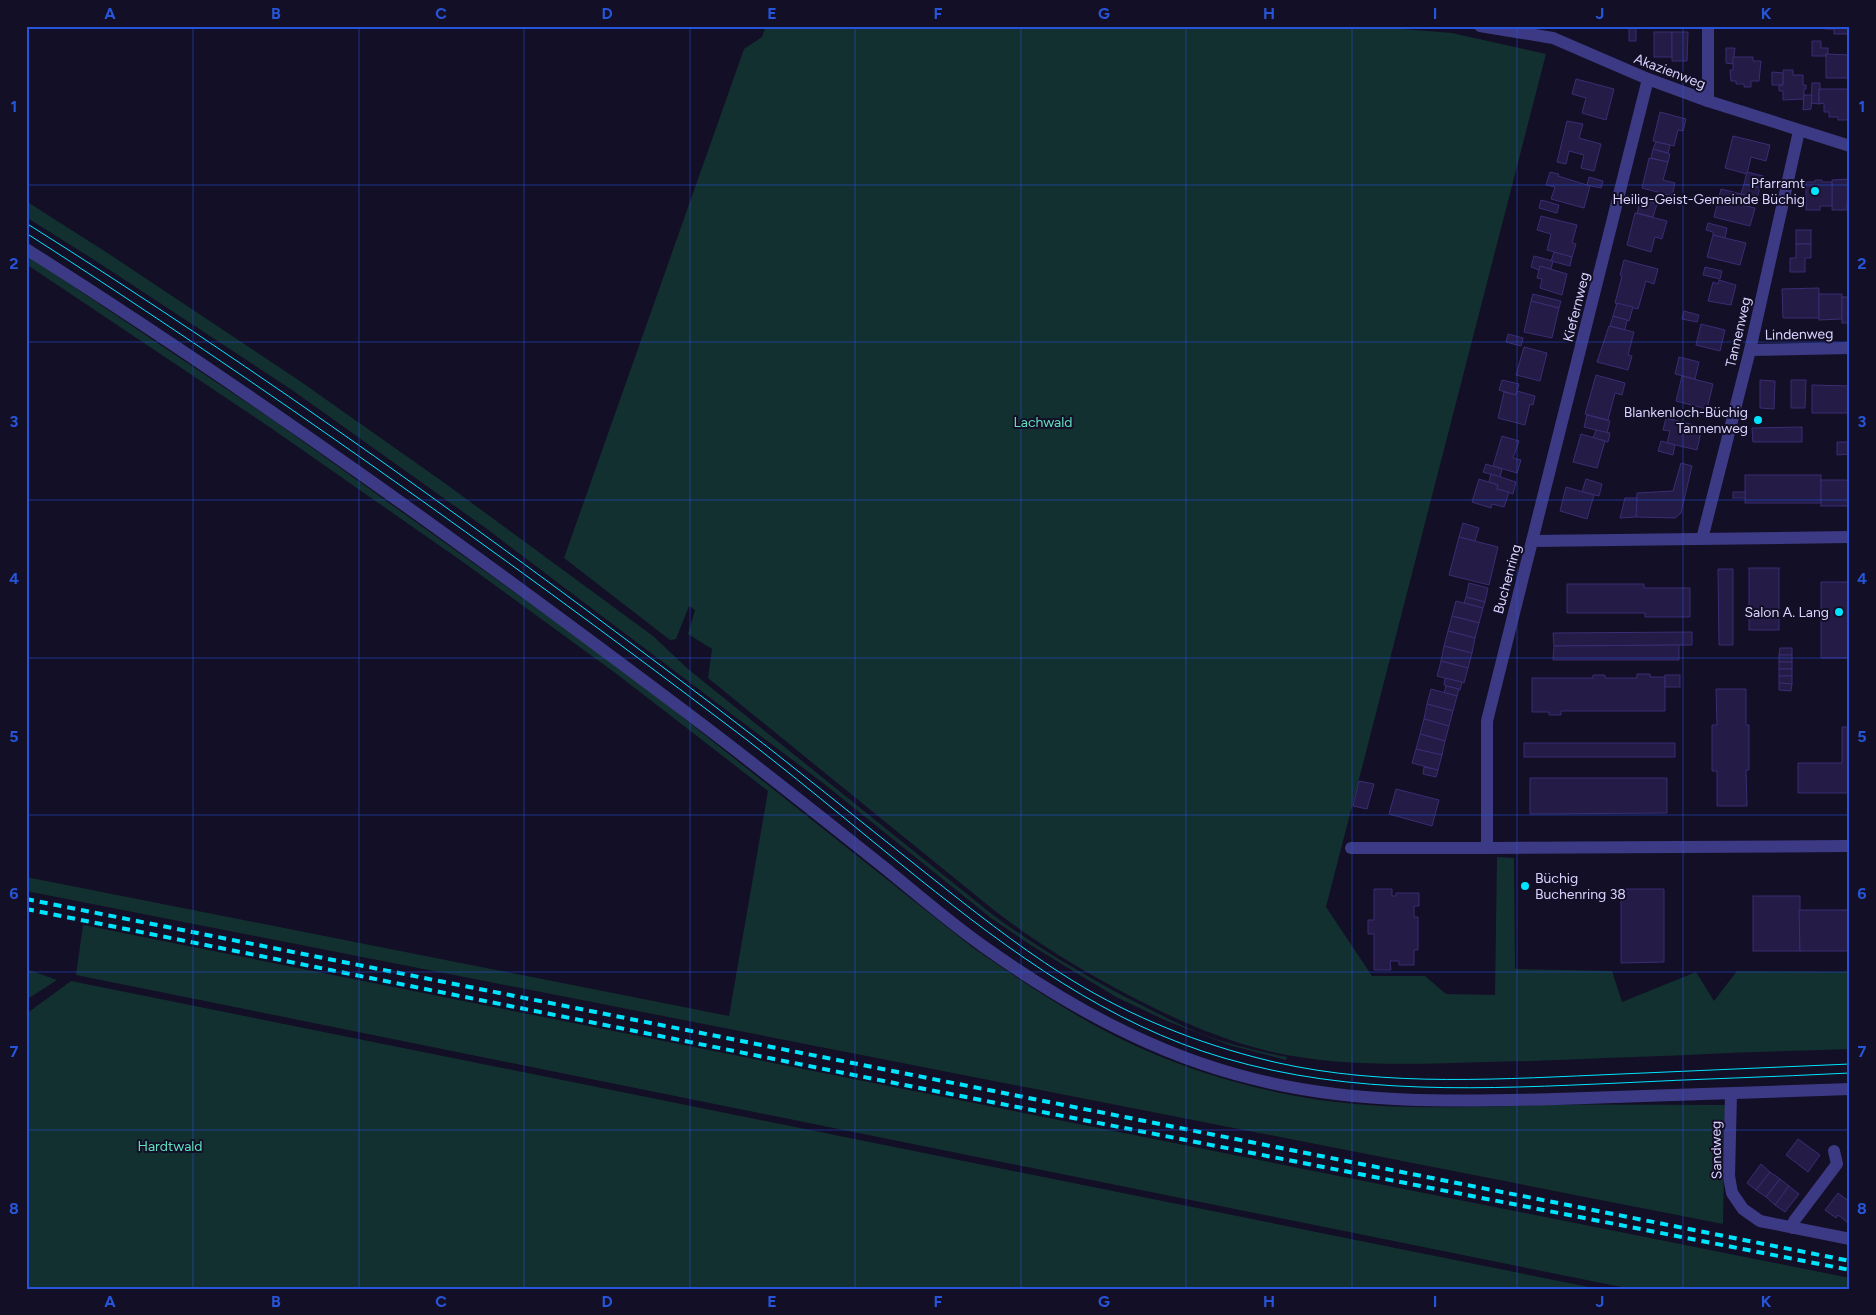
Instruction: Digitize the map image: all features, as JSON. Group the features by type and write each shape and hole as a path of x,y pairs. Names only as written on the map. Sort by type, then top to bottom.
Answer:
{"street":[{"name":"Akazienweg","path":"1480,26 1553,32 1648,79 1708,102 1850,146"},
{"path":"1708,26 1708,102"},
{"name":"Kiefernweg","path":"1532,541 1648,79"},
{"name":"Tannenweg","path":"1702,538 1750,350 1799,131"},
{"path":"26,249 277,414 470,552 747,758 980,944 1052,992 1105,1022 1186,1059 1220,1070 1291,1087 1394,1100 1453,1101 1850,1089"},
{"name":"Lindenweg","path":"1750,350 1850,348"},
{"name":"Buchenring","path":"1487,848 1487,721 1532,541 1850,537"},
{"path":"1351,848 1850,846"},
{"name":"Sandweg","path":"1731,1094 1729,1176 1732,1193 1743,1209 1760,1221 1850,1239"},
{"path":"1793,1228 1794,1221 1837,1164 1834,1151"}],"green space":[{"name":"Lachwald","path":"766,26 1367,26 1452,33 1546,54 1326,907 1372,976 1425,976 1446,994 1495,995 1497,857 1514,858 1515,969 1612,971 1622,1002 1696,972 1714,1001 1737,971 1850,972 1850,1049 1537,1061 1376,1064 1292,1056 1248,1046 1200,1029 1121,991 1066,959 1012,924 708,678 712,649 688,634 695,610 689,606 676,639 670,640 564,558 744,49 762,37"},
{"path":"26,201 297,379 446,484 653,636 688,669 1011,928 1085,975 1178,1023 1220,1041 1287,1057 1286,1060 1229,1045 1167,1021 1116,997 1029,944 991,918 823,783 487,529 292,390 26,217"},
{"path":"26,255 273,420 623,670 972,947 1089,1022 1164,1058 1227,1080 1271,1091 1336,1102 1361,1105 1437,1107 1725,1105 1723,1224 26,891 26,877 729,1016 768,791 618,675 463,562 268,426 26,264"},
{"path":"83,925 1850,1278 1850,1289 1631,1289 76,975"},
{"path":"26,969 57,980 26,1000"},
{"name":"Hardtwald","path":"71,981 1599,1289 26,1289 26,1014"}],"building":[{"path":"1825,26 1850,26 1850,34 1834,34 1834,29 1825,29"},
{"path":"1629,27 1636,27 1636,41 1629,41"},
{"path":"1654,32 1672,32 1672,57 1654,57"},
{"path":"1672,32 1688,32 1687,61 1672,61"},
{"path":"1812,41 1821,41 1821,48 1828,48 1828,54 1826,56 1812,56"},
{"path":"1726,48 1735,48 1733,64 1726,63"},
{"path":"1826,54 1850,55 1850,78 1826,78"},
{"path":"1733,57 1753,57 1753,61 1761,61 1759,81 1751,81 1751,87 1744,87 1744,84 1736,84 1736,81 1731,81 1730,70 1733,70"},
{"path":"1783,70 1793,70 1793,75 1803,75 1803,85 1806,85 1804,99 1783,100 1783,91 1779,91 1779,85 1783,85"},
{"path":"1772,72 1783,73 1783,85 1772,85"},
{"path":"1576,79 1614,89 1606,120 1582,113 1586,98 1572,94"},
{"path":"1812,83 1820,83 1819,104 1811,103"},
{"path":"1819,89 1850,89 1850,120 1838,120 1838,117 1829,117 1829,112 1824,112 1824,103 1819,104"},
{"path":"1804,95 1812,95 1811,109 1803,110"},
{"path":"1660,112 1686,119 1683,131 1678,130 1674,146 1653,141"},
{"path":"1567,121 1583,124 1579,138 1601,144 1594,171 1581,168 1584,155 1569,151 1566,164 1557,162"},
{"path":"1733,136 1770,145 1766,161 1751,157 1747,174 1725,168"},
{"path":"1656,142 1670,145 1668,153 1653,149"},
{"path":"1653,149 1670,154 1668,162 1651,158"},
{"path":"1649,158 1668,162 1663,180 1675,183 1672,196 1642,188"},
{"path":"1550,172 1590,186 1584,208 1551,199 1555,187 1546,185"},
{"path":"1747,172 1763,176 1760,188 1744,184"},
{"path":"1589,177 1603,181 1601,188 1587,185"},
{"path":"1850,179 1850,203 1847,203 1847,210 1832,210 1832,180"},
{"path":"1815,180 1832,182 1832,206 1820,206 1820,210 1806,210 1806,182 1815,182"},
{"path":"1744,184 1760,188 1757,198 1741,194"},
{"path":"1721,189 1745,195 1743,205 1755,208 1750,226 1714,217"},
{"path":"1641,199 1657,204 1653,217 1637,213"},
{"path":"1541,200 1559,205 1557,213 1539,208"},
{"path":"1635,213 1667,221 1662,239 1655,237 1651,252 1627,245"},
{"path":"1541,216 1577,225 1572,243 1576,244 1572,257 1547,250 1551,234 1537,230"},
{"path":"1708,223 1727,228 1725,238 1713,235 1713,232 1706,230"},
{"path":"1796,230 1811,230 1811,244 1796,244"},
{"path":"1713,235 1746,243 1740,265 1707,257"},
{"path":"1796,244 1811,244 1811,258 1805,258 1805,272 1790,272 1790,258 1796,258"},
{"path":"1554,252 1572,257 1570,266 1551,261"},
{"path":"1534,256 1553,261 1551,269 1540,266 1539,270 1531,267"},
{"path":"1624,260 1658,269 1654,284 1646,281 1638,309 1615,303"},
{"path":"1540,266 1567,274 1562,295 1540,288 1542,279 1537,278"},
{"path":"1705,267 1722,271 1720,279 1703,275"},
{"path":"1719,280 1736,285 1731,305 1708,301 1713,282 1718,284"},
{"path":"1819,288 1819,318 1783,318 1782,289"},
{"path":"1533,294 1561,301 1559,308 1531,301"},
{"path":"1819,294 1842,294 1842,319 1819,320"},
{"path":"1842,297 1850,297 1850,323 1842,323"},
{"path":"1531,301 1559,308 1552,338 1524,332"},
{"path":"1617,303 1633,307 1629,321 1613,316"},
{"path":"1684,311 1699,315 1697,322 1682,319"},
{"path":"1613,316 1627,320 1625,330 1610,326"},
{"path":"1701,324 1725,330 1720,351 1696,345"},
{"path":"1609,326 1634,332 1628,355 1632,356 1628,370 1597,362"},
{"path":"1508,334 1523,338 1521,346 1506,342"},
{"path":"1524,347 1547,353 1540,381 1516,375"},
{"path":"1679,357 1699,362 1695,379 1675,374"},
{"path":"1596,375 1625,383 1622,395 1615,393 1608,420 1585,414"},
{"path":"1682,376 1713,384 1707,409 1676,401"},
{"path":"1502,380 1519,384 1516,395 1499,390"},
{"path":"1760,380 1775,381 1774,409 1760,408"},
{"path":"1791,380 1806,380 1805,408 1791,408"},
{"path":"1812,385 1850,386 1850,413 1812,413"},
{"path":"1517,391 1535,396 1533,405 1530,404 1525,425 1498,418 1504,392 1516,395"},
{"path":"1587,415 1610,421 1607,433 1584,427"},
{"path":"1666,418 1702,427 1697,450 1667,443 1670,431 1663,430"},
{"path":"1802,427 1802,442 1753,442 1752,428"},
{"path":"1596,430 1610,433 1608,442 1593,438"},
{"path":"1581,434 1605,441 1597,468 1573,462"},
{"path":"1502,436 1519,441 1513,458 1521,460 1517,473 1493,466"},
{"path":"1661,441 1675,445 1673,455 1658,451"},
{"path":"1837,442 1850,442 1850,454 1837,455"},
{"path":"1681,463 1692,466 1681,513 1675,518 1636,517 1637,493 1673,491"},
{"path":"1486,464 1502,469 1500,477 1483,472"},
{"path":"1491,474 1516,482 1513,494 1497,489 1498,485 1489,482"},
{"path":"1745,475 1821,475 1821,503 1745,503"},
{"path":"1479,479 1498,485 1497,489 1509,492 1504,507 1492,504 1491,508 1472,502"},
{"path":"1586,479 1602,484 1599,496 1582,492"},
{"path":"1821,480 1850,480 1850,506 1821,506"},
{"path":"1566,487 1594,495 1587,519 1560,511"},
{"path":"1733,492 1745,492 1745,498 1733,498"},
{"path":"1625,498 1637,498 1636,517 1620,518"},
{"path":"1463,523 1479,528 1475,541 1459,537"},
{"path":"1459,537 1498,547 1489,585 1449,575"},
{"path":"1749,568 1779,568 1779,630 1749,630"},
{"path":"1718,569 1733,569 1733,645 1719,645"},
{"path":"1821,582 1849,582 1850,658 1821,658"},
{"path":"1469,583 1488,588 1485,602 1466,597"},
{"path":"1567,584 1644,584 1644,588 1690,588 1690,617 1645,617 1645,613 1567,613"},
{"path":"1466,597 1485,602 1483,608 1464,603"},
{"path":"1456,601 1483,608 1479,623 1452,616"},
{"path":"1452,616 1479,623 1475,638 1448,631"},
{"path":"1448,631 1475,638 1472,653 1444,646"},
{"path":"1692,632 1692,645 1554,646 1553,633"},
{"path":"1679,645 1679,660 1553,660 1554,646"},
{"path":"1444,646 1472,653 1468,668 1441,661"},
{"path":"1780,648 1792,648 1792,655 1779,655"},
{"path":"1779,655 1792,655 1792,662 1779,662"},
{"path":"1441,661 1468,668 1464,683 1437,676"},
{"path":"1779,662 1792,662 1792,669 1779,669"},
{"path":"1779,669 1792,669 1792,676 1779,676"},
{"path":"1637,674 1650,674 1650,677 1665,677 1665,711 1561,711 1561,715 1549,715 1549,712 1532,712 1532,678 1593,678 1593,675 1605,675 1605,678 1637,678"},
{"path":"1665,675 1680,675 1680,687 1665,687"},
{"path":"1779,676 1792,676 1792,684 1779,683"},
{"path":"1445,678 1462,682 1460,690 1444,685"},
{"path":"1779,683 1792,684 1791,691 1779,690"},
{"path":"1446,686 1459,689 1457,696 1444,693"},
{"path":"1431,689 1457,696 1453,711 1427,704"},
{"path":"1716,689 1746,689 1746,725 1749,725 1749,770 1746,770 1747,806 1717,806 1717,771 1712,771 1712,725 1717,725"},
{"path":"1427,704 1453,711 1449,726 1424,719"},
{"path":"1424,719 1449,726 1445,741 1420,734"},
{"path":"1842,727 1850,727 1850,793 1798,793 1798,763 1842,763"},
{"path":"1420,734 1445,741 1442,755 1416,749"},
{"path":"1524,743 1675,743 1675,757 1524,757"},
{"path":"1416,749 1442,755 1438,770 1412,763"},
{"path":"1424,767 1438,770 1436,777 1423,774"},
{"path":"1530,778 1667,778 1667,813 1530,814"},
{"path":"1359,781 1374,784 1367,809 1353,806"},
{"path":"1396,789 1439,800 1432,826 1389,814"},
{"path":"1374,889 1392,889 1392,896 1396,896 1396,893 1419,893 1419,906 1414,906 1414,917 1418,917 1418,950 1414,950 1414,965 1399,965 1399,961 1390,961 1391,970 1374,970 1374,934 1368,934 1368,920 1374,920"},
{"path":"1621,889 1664,889 1664,962 1621,963"},
{"path":"1753,896 1800,896 1800,951 1753,951"},
{"path":"1799,910 1850,910 1850,951 1800,951"},
{"path":"1798,1139 1820,1155 1808,1172 1786,1155"},
{"path":"1761,1164 1770,1172 1756,1190 1747,1183"},
{"path":"1770,1172 1780,1179 1766,1197 1756,1190"},
{"path":"1780,1179 1789,1186 1775,1205 1766,1197"},
{"path":"1789,1186 1799,1194 1785,1212 1775,1205"},
{"path":"1838,1193 1850,1202 1850,1218 1847,1222 1838,1215 1836,1218 1825,1210"}],"tram line":[{"path":"26,223 202,337 375,457 545,579 713,705 1010,938 1084,988 1131,1012 1179,1033 1254,1057 1296,1067 1382,1077 1512,1079 1850,1064"},
{"path":"26,233 292,410 552,594 747,740 953,906 1025,959 1101,1006 1140,1026 1181,1044 1224,1058 1272,1070 1321,1079 1370,1084 1420,1087 1520,1087 1850,1073"}],"railway":[{"path":"26,899 1850,1261"},
{"path":"26,909 884,1081 1850,1270"}],"place":[{"name":"Pfarramt Heilig-Geist-Gemeinde Büchig","path":"1815,191"},
{"name":"Blankenloch-Büchig Tannenweg","path":"1758,420"},
{"name":"Salon A. Lang","path":"1839,612"},
{"name":"Büchig Buchenring 38","path":"1525,886"}]}
